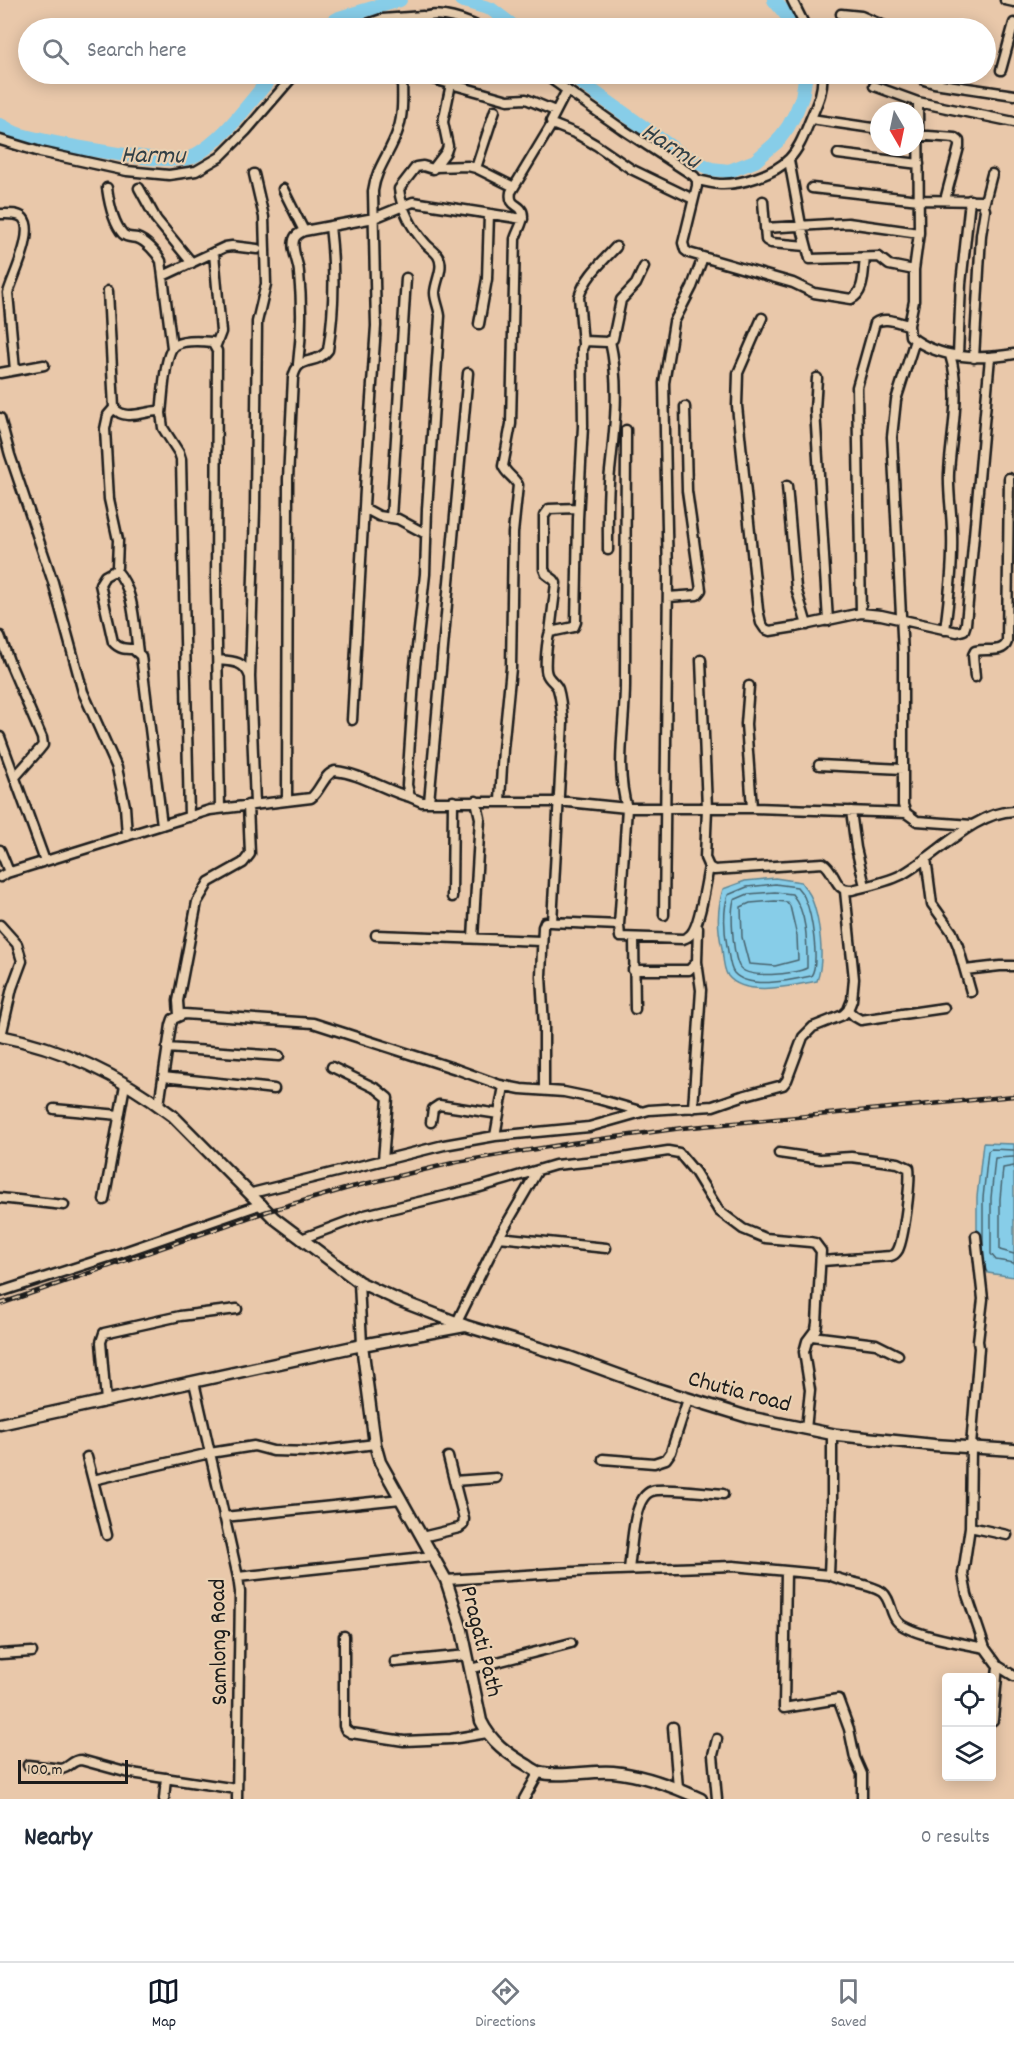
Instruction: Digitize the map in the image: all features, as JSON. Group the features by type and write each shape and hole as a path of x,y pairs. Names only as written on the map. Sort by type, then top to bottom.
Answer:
{"street":[{"path":"792,0 801,18"},
{"path":"1005,0 1014,2"},
{"path":"841,14 866,18"},
{"path":"382,18 396,16 447,18"},
{"path":"422,18 426,16"},
{"path":"1001,70 1014,24"},
{"path":"0,140 40,152 127,171 169,175 196,171 210,164 226,151 286,84"},
{"path":"352,720 376,326 375,178 398,133 401,121 402,84"},
{"path":"435,167 448,146 443,122 451,84 508,100 526,99 555,111"},
{"path":"558,84 622,129 688,171 697,180 719,184 748,180 773,170 789,160 801,143 820,97 823,84"},
{"path":"941,84 1014,95"},
{"path":"874,86 918,102"},
{"path":"501,801 503,748 511,668 513,533 518,485 516,480 505,471 503,465 511,424 515,239 524,213 512,203 510,198 514,187 552,124 555,111 567,90"},
{"path":"924,103 1014,122"},
{"path":"476,168 495,110"},
{"path":"811,119 870,128"},
{"path":"552,124 577,134 631,169 693,199"},
{"path":"924,136 955,138 958,141 959,147 945,200"},
{"path":"838,154 919,164"},
{"path":"918,156 919,233 914,270 914,301 909,325 910,336 954,355 974,358 1014,354"},
{"path":"789,160 808,257 813,259 879,257 890,265 914,270"},
{"path":"410,797 407,784 408,764 425,574 440,316 435,292 440,261 421,239 402,206 399,189 416,167 423,166 433,169 435,167 468,166 514,187"},
{"path":"179,1015 178,1001 196,902 209,882 243,863 248,858 250,849 250,677 257,322 266,284 264,217 254,174"},
{"path":"974,358 981,235 984,205 992,174"},
{"path":"697,180 683,243 688,253 793,283 814,293 851,299 858,294 861,287 865,258"},
{"path":"107,188 110,203 121,230 127,236 143,241 158,256 163,276 172,348 168,357 161,413 163,428 181,459 189,817"},
{"path":"139,188 156,219 192,263"},
{"path":"812,188 919,200 982,201 984,205"},
{"path":"283,189 304,231"},
{"path":"945,630 951,575 952,535 949,477 956,391 953,366 970,200"},
{"path":"763,201 766,240 806,246"},
{"path":"287,801 288,479 293,378 298,364 303,324 299,272 293,241 296,235 304,231 374,218 413,202 523,219"},
{"path":"0,214 16,215 23,218 26,224 20,263 10,283 8,293 15,370"},
{"path":"479,324 487,279 489,214"},
{"path":"765,228 848,223 919,233"},
{"path":"298,364 323,357 328,350 335,287 330,226"},
{"path":"163,276 232,246 257,249"},
{"path":"550,632 574,627 576,622 578,508 583,426 583,344 579,297 588,278 616,247"},
{"path":"214,253 221,332 216,345 216,591 220,808"},
{"path":"664,915 668,597 663,383 674,322 692,287 703,257"},
{"path":"583,344 590,340 613,339 621,300 636,284 644,267"},
{"path":"392,518 406,278"},
{"path":"108,291 114,408 121,415 128,416 157,411 161,413"},
{"path":"762,318 738,373 737,406 758,610 761,623 765,629 770,631 861,613 957,632 964,630 990,357"},
{"path":"861,613 857,387 875,322 885,320 909,325"},
{"path":"608,550 610,472 617,413 615,366 610,340"},
{"path":"915,340 896,400 892,437 903,655 903,805 906,813 917,821 972,825"},
{"path":"172,348 175,345 205,341 216,345"},
{"path":"0,373 44,365"},
{"path":"429,802 468,373"},
{"path":"817,378 815,410 828,621"},
{"path":"668,597 697,595 701,590 687,491 685,407"},
{"path":"114,408 108,415 105,429 109,500 118,540 116,570 123,578 128,591 138,652 141,656 162,825"},
{"path":"0,418 10,455 53,582 83,692 117,768 125,806 127,836"},
{"path":"626,430 626,640 621,775 627,808 620,937 682,939 693,933 698,920 709,867 705,858 707,808 701,660"},
{"path":"975,677 973,655 975,651 1006,647 1011,624 1009,478"},
{"path":"787,486 796,588 807,625"},
{"path":"364,508 379,516 408,524 426,534"},
{"path":"552,922 562,722 558,691 546,670 547,638 550,632 556,584 544,569 544,516 549,509 578,508"},
{"path":"116,570 105,576 100,584 113,642 123,649 133,649 138,652"},
{"path":"0,636 43,745 15,777"},
{"path":"218,660 242,664 250,677"},
{"path":"749,686 746,724 752,808"},
{"path":"0,737 45,861"},
{"path":"819,765 903,769"},
{"path":"0,877 9,872 220,808 311,798 322,786 326,777 335,771 360,776 415,800 429,802 557,801 627,808 752,808 906,813"},
{"path":"452,897 453,801"},
{"path":"473,938 480,818 476,801"},
{"path":"709,867 722,870 823,863 828,866 840,888 845,891 898,876 972,825 1002,811 1014,811"},
{"path":"851,812 865,886"},
{"path":"0,850 9,872"},
{"path":"926,858 932,904 952,932 971,992"},
{"path":"252,1193 444,1145 495,1136 589,1126 641,1111 713,1106 783,1085 790,1073 802,1037 807,1031 843,1015 848,1010 854,990 845,891"},
{"path":"693,1108 701,990 697,962 698,920"},
{"path":"544,1090 542,941 545,922 619,925"},
{"path":"0,925 17,945 22,961 12,988 1,1036"},
{"path":"376,935 542,941"},
{"path":"634,938 635,1009"},
{"path":"633,970 682,971 689,970 697,962"},
{"path":"965,970 1014,966"},
{"path":"848,1010 861,1020 944,1008"},
{"path":"159,1105 171,1025 173,1019 179,1015 313,1023 504,1086 598,1099 641,1111"},
{"name":"Chutia road","path":"1,1036 26,1041 61,1053 103,1072 159,1105 252,1193 274,1218 359,1282 398,1300 462,1324 748,1417 832,1434 934,1445 1014,1450"},
{"path":"167,1048 279,1056"},
{"path":"332,1067 377,1089 388,1098 383,1160"},
{"path":"163,1077 274,1089"},
{"path":"104,1200 125,1085"},
{"path":"495,1136 504,1086"},
{"path":"431,1122 433,1109 439,1105 499,1113"},
{"path":"54,1109 119,1115"},
{"path":"301,1239 365,1215 469,1190 566,1163 616,1159 668,1151 679,1153 719,1210 730,1220 757,1236 815,1244 821,1251 818,1323 807,1341 804,1352 810,1390 806,1429"},
{"path":"779,1153 820,1159 851,1157 898,1163 909,1168 905,1215 899,1249 895,1254 822,1261"},
{"path":"0,1424 462,1324 499,1237 538,1170"},
{"path":"0,1198 64,1205"},
{"path":"0,1292 262,1204"},
{"path":"976,1236 983,1299 971,1446 970,1527 963,1574 967,1595 985,1648 998,1666 1014,1676"},
{"path":"499,1237 606,1248"},
{"path":"359,1282 362,1345"},
{"path":"106,1401 101,1342 104,1333 180,1316 237,1309"},
{"path":"812,1336 876,1344 898,1355"},
{"name":"Pragati Path","path":"362,1345 375,1444 380,1461 446,1580 462,1630 481,1721 487,1733 497,1744 539,1772"},
{"name":"Samlong Road","path":"194,1382 240,1592 237,1799"},
{"path":"603,1459 654,1463 666,1459 671,1452 688,1399"},
{"path":"829,1575 832,1434"},
{"path":"93,1480 210,1453 254,1446 273,1451 312,1452 375,1444"},
{"path":"87,1457 107,1536"},
{"path":"422,1537 463,1525 464,1519 448,1457"},
{"path":"454,1481 496,1478"},
{"path":"629,1569 637,1509 646,1494 658,1490 723,1494"},
{"path":"224,1517 401,1499"},
{"path":"970,1527 1007,1535"},
{"path":"238,1576 433,1556"},
{"path":"446,1580 629,1569 733,1566 829,1575 882,1592 887,1598 895,1620 902,1625 922,1633 985,1648"},
{"path":"786,1571 784,1708 838,1699 862,1774 862,1799"},
{"path":"344,1636 344,1726 346,1730 351,1733 404,1741 451,1739 487,1733"},
{"path":"470,1669 572,1643"},
{"path":"0,1654 32,1652"},
{"path":"395,1662 467,1655"},
{"path":"996,1688 998,1666"},
{"path":"673,1728 678,1788"},
{"path":"717,1739 713,1755 717,1799"},
{"path":"28,1765 67,1768 74,1761 81,1760 113,1770 237,1789"},
{"path":"524,1799 539,1772 612,1772 646,1778 678,1788 701,1799"},
{"path":"164,1799 166,1778"}],"water":[{"path":"775,878 801,882 810,895 817,916 820,939 821,962 817,981 783,987 746,987 736,983 728,976 724,966 718,918 723,889 745,881"},
{"path":"983,1143 1014,1144 1014,1277 988,1273 977,1259 977,1197"}],"waterway":[{"name":"Harmu","path":"339,18 400,0"},
{"name":"Harmu","path":"461,0 491,9 503,18"},
{"name":"Harmu","path":"774,0 788,18"},
{"name":"Harmu","path":"0,125 21,135 55,143 136,156 180,159 192,157 216,140 266,84"},
{"name":"Harmu","path":"583,84 681,154 711,169 729,171 755,161 777,142 796,112 804,84"}],"railway":[{"path":"0,1304 268,1211 352,1187 457,1162 682,1128 1014,1096"}]}
